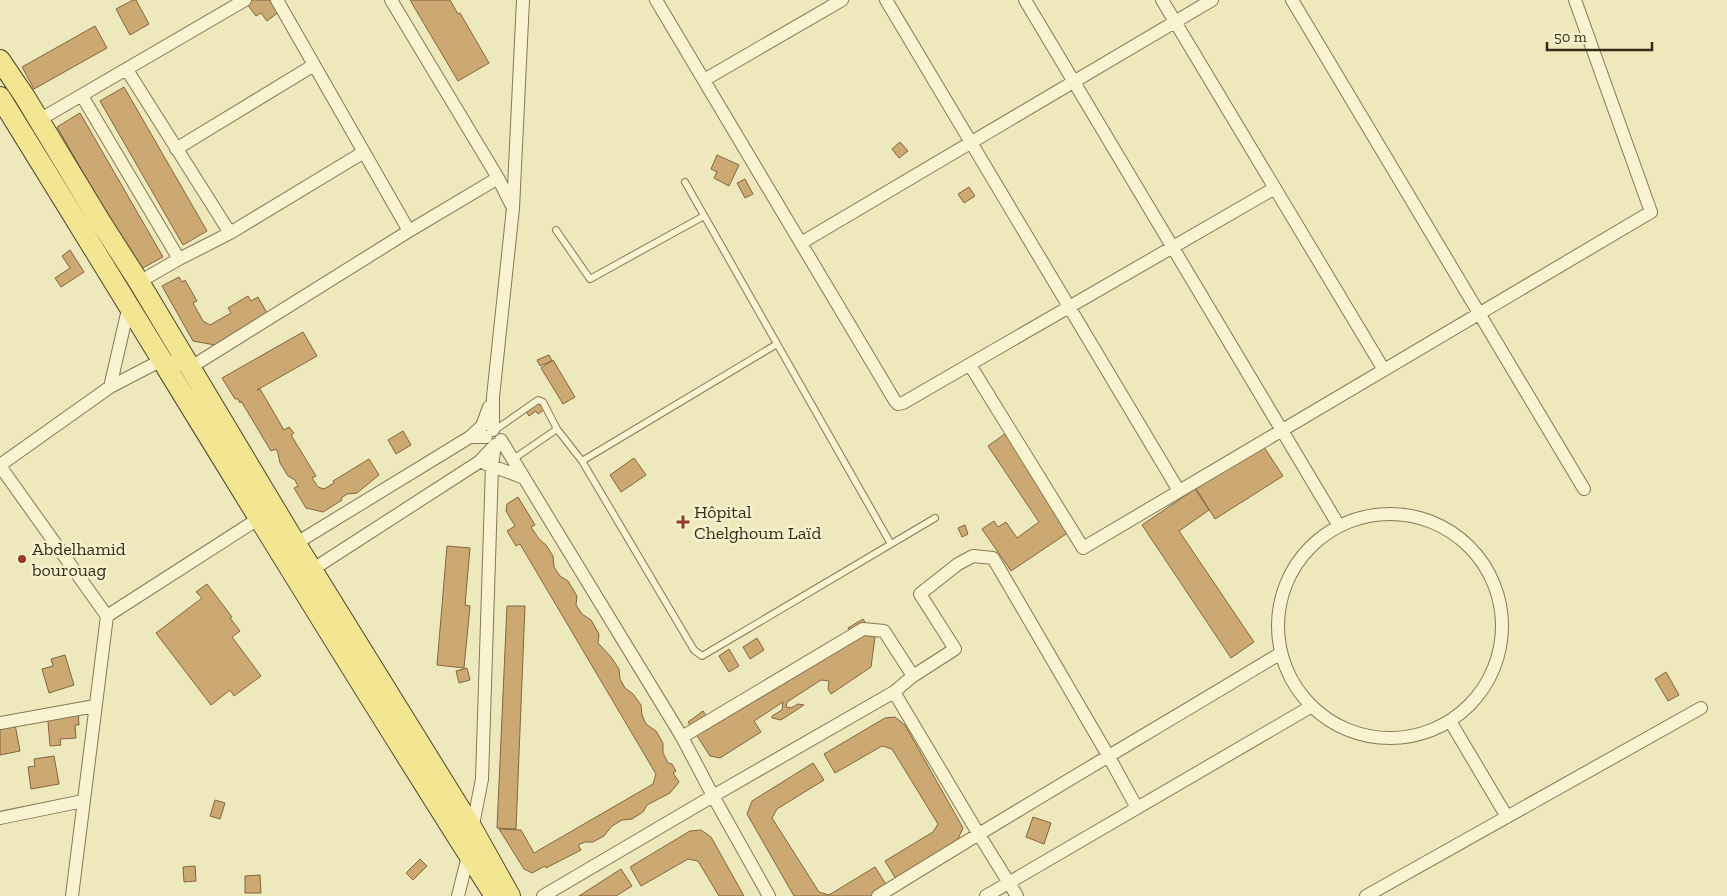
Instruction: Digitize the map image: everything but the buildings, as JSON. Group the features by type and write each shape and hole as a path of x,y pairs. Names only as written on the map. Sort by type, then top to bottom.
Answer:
{"main road":[{"path":"0,60 40,120 191,367 288,549 468,854 495,896"},
{"path":"0,97 129,305 258,519 288,549"},
{"path":"304,575 472,828 510,896"}],"street":[{"path":"40,120 245,0"},
{"path":"277,0 409,231"},
{"path":"390,0 498,178 513,208"},
{"path":"458,896 482,779 494,437 492,397 513,208 523,0"},
{"path":"656,0 898,404 903,404 1274,188"},
{"path":"704,80 842,0"},
{"path":"886,0 1179,491"},
{"path":"1025,0 1339,526"},
{"path":"1162,0 1384,370"},
{"path":"800,243 1176,23 1212,0"},
{"path":"1292,0 1584,489"},
{"path":"970,365 1083,548 1650,212 1575,0"},
{"path":"176,149 314,65"},
{"path":"127,70 230,233"},
{"path":"82,96 178,260"},
{"path":"139,282 230,233 364,152"},
{"path":"72,896 82,801 107,616 0,466 110,387 162,360 191,367 409,231 498,178"},
{"path":"110,387 129,305"},
{"path":"288,549 470,437 482,426 492,397"},
{"path":"470,437 494,437"},
{"path":"494,437 512,460 682,737 769,896"},
{"path":"304,575 479,462 494,437"},
{"path":"479,462 522,477"},
{"path":"1378,514 1399,514 1419,517 1438,524 1456,534 1472,548 1487,569 1498,593 1502,617 1502,642 1496,665 1484,687 1469,706 1450,721 1430,731 1410,737 1382,738 1368,736 1347,730 1328,720 1312,706 1293,682 1281,653 1278,628 1281,604 1288,580 1301,558 1318,540 1339,526 1358,518 1378,514"},
{"path":"107,616 258,519"},
{"path":"542,896 894,692 913,676 955,649 920,594 958,564 973,556 994,558 1136,808"},
{"path":"682,737 863,629 884,631 913,676"},
{"path":"878,896 978,833 1109,758 1281,653"},
{"path":"894,692 1018,896"},
{"path":"0,723 95,706"},
{"path":"986,896 1312,706"},
{"path":"1366,896 1701,708"},
{"path":"1450,721 1507,817"},
{"path":"0,818 82,801"}],"lane":[{"path":"685,182 891,544"},
{"path":"556,230 590,279 704,216"},
{"path":"582,460 777,344"},
{"path":"494,437 538,400 544,402 557,429 582,460 694,650 702,656 936,518"},
{"path":"512,460 557,429"}],"place":[{"name":"Hôpital Chelghoum Laïd","path":"683,522"},
{"name":"Abdelhamid bourouag","path":"22,559"}]}
